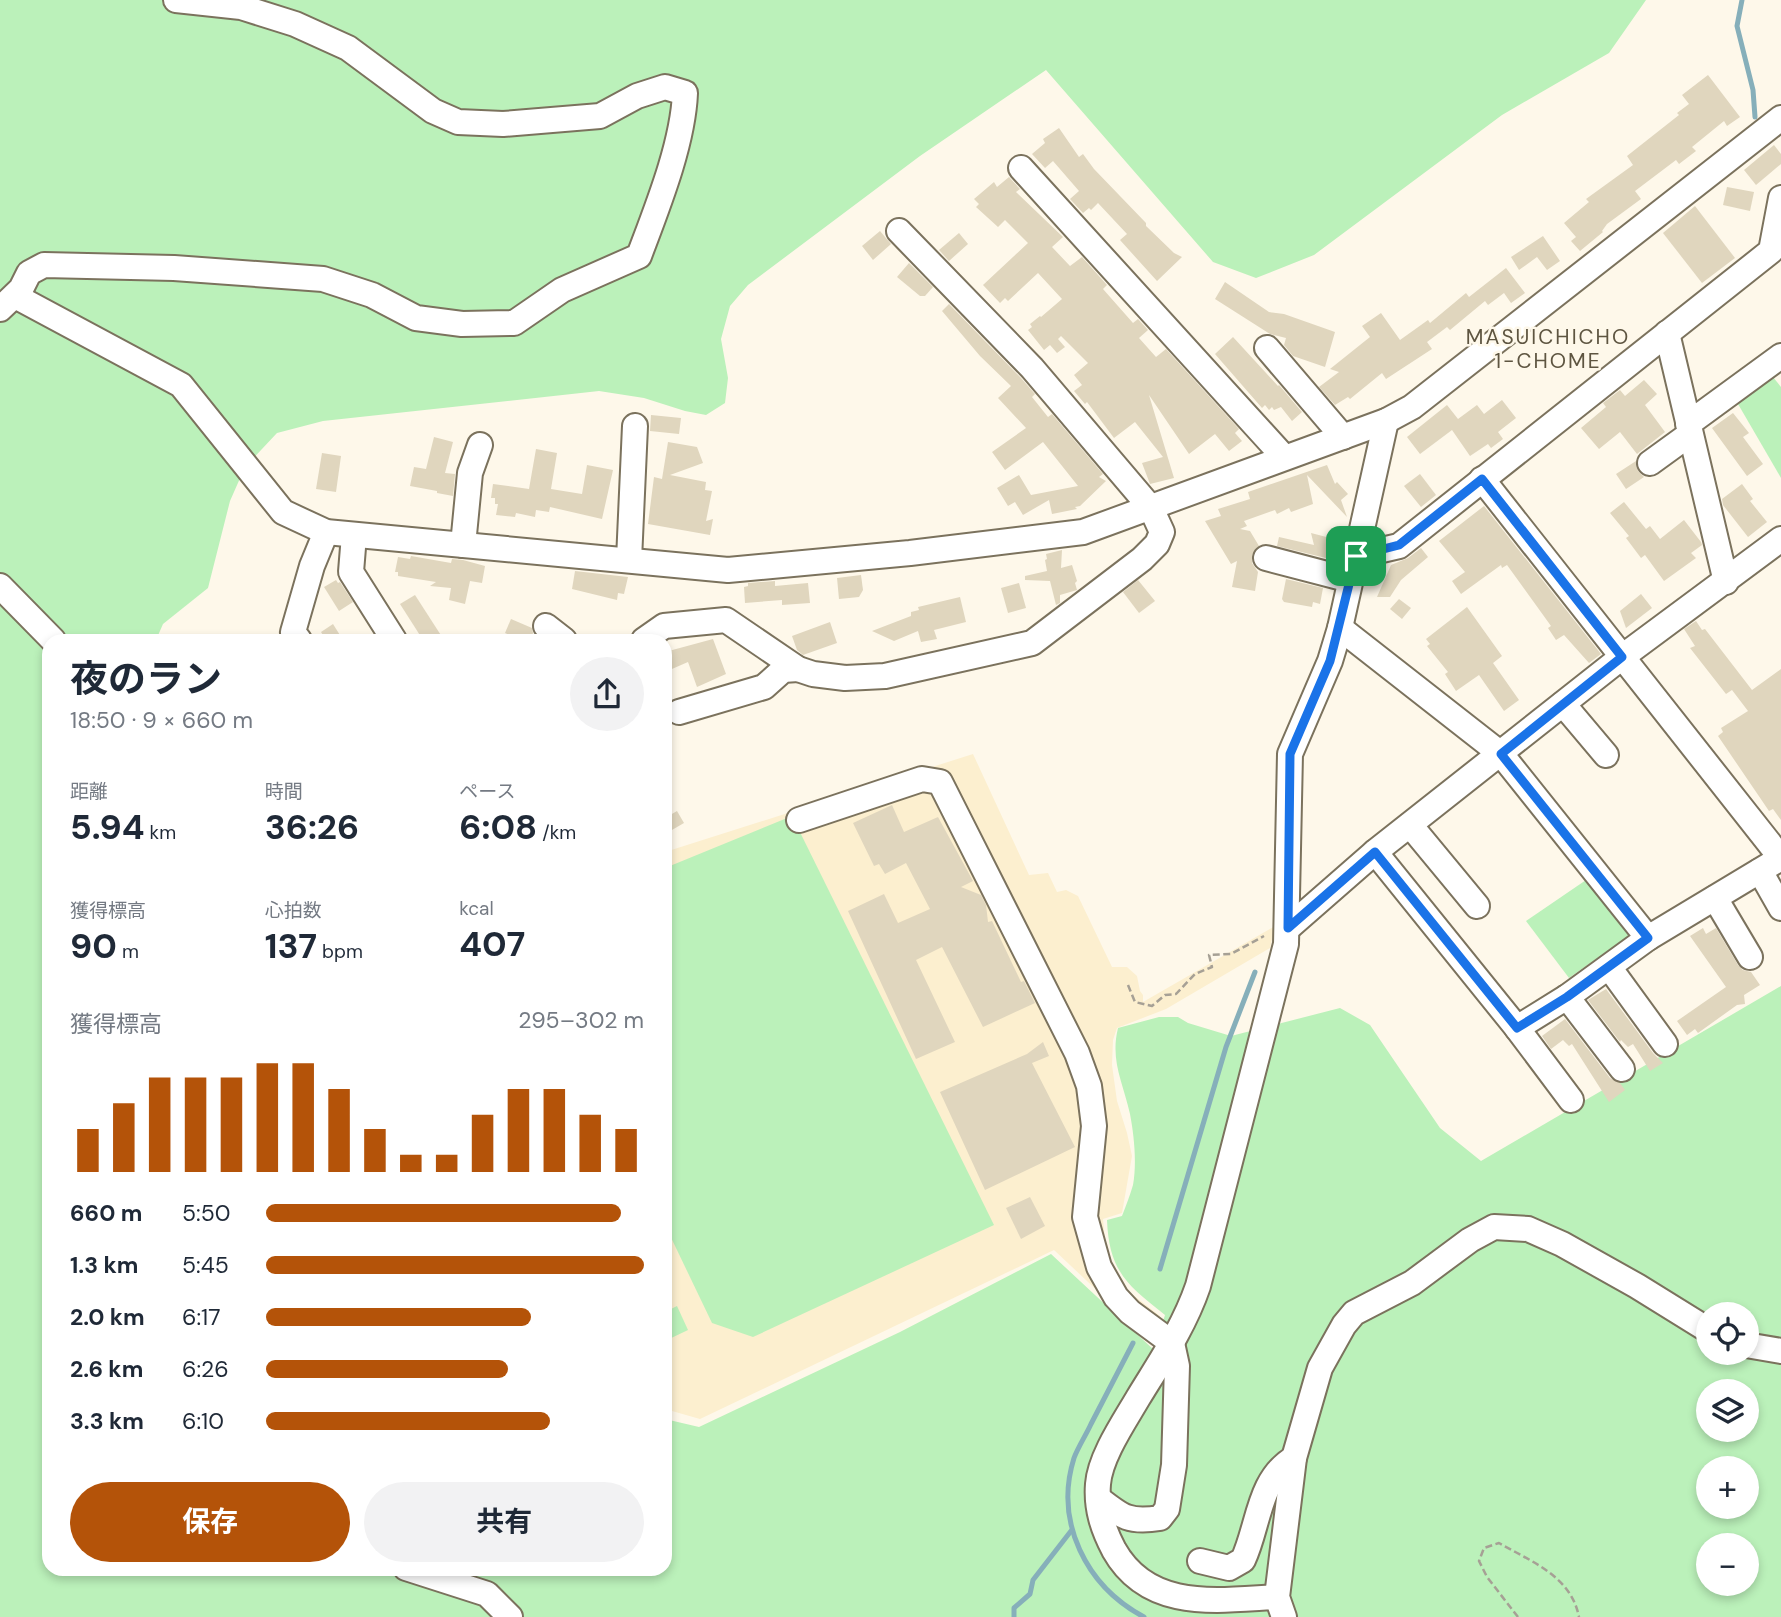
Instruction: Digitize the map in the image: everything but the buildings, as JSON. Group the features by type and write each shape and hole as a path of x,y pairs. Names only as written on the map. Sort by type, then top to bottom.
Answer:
{"street":[{"path":"176,0 241,7 295,24 348,47 433,111 458,122 503,124 600,116 637,96 665,87 685,93 680,131 639,256 562,290 514,323 462,324 416,318 372,295 323,279 174,268 44,265 29,273 7,303 181,385 283,512 326,532 728,569 910,553 1083,532 1386,421 1412,407 1781,118"},
{"path":"1021,168 1284,457"},
{"path":"1356,556 1399,545 1771,251 1781,198"},
{"path":"653,634 664,626 726,620 797,669 845,678 885,676 1032,643 1142,559 1157,544 1162,532 1151,508 1031,368 899,231"},
{"path":"1667,333 1726,582"},
{"path":"1267,348 1343,437"},
{"path":"1650,463 1781,356"},
{"path":"1386,421 1340,628 1330,661 1290,754 1286,944 1189,1314 1113,1439 1098,1482 1098,1512 1105,1534 1119,1558 1147,1585 1171,1596 1280,1607 1294,1458 1320,1368 1344,1325 1354,1313 1412,1283 1470,1240 1494,1227 1528,1228 1562,1244 1696,1323"},
{"path":"629,560 635,426"},
{"path":"463,545 470,473 480,445"},
{"path":"1482,479 1781,858 1648,938 1567,997 1517,1028"},
{"path":"291,634 312,566 326,532"},
{"path":"354,535 351,572 390,634"},
{"path":"1288,928 1375,852 1622,657 1781,539"},
{"path":"1266,558 1350,580"},
{"path":"0,586 47,634"},
{"path":"1340,628 1501,754 1648,938"},
{"path":"679,712 764,687 783,670 797,669"},
{"path":"1563,704 1606,755"},
{"path":"799,820 922,779 940,782 1077,1053 1089,1086 1094,1126 1085,1217 1098,1268 1116,1297 1130,1312 1172,1343 1177,1366 1174,1465 1167,1509 1160,1518 1143,1521 1127,1519 1098,1498"},
{"path":"1410,825 1476,906"},
{"path":"1375,852 1517,1028 1571,1100"},
{"path":"1760,871 1781,908"},
{"path":"1715,898 1750,957"},
{"path":"1609,967 1665,1044"},
{"path":"1567,997 1622,1069"},
{"path":"1759,1347 1781,1351"},
{"path":"1200,1561 1229,1568 1242,1560 1248,1549 1263,1496 1282,1465 1294,1458"},
{"path":"431,1576 487,1594 510,1617"}],"path":[{"path":"1128,985 1135,1002 1152,1006 1165,995 1176,994 1195,974 1212,967 1209,955 1231,954 1256,940 1288,928"},
{"path":"1518,1617 1486,1577 1479,1561 1484,1548 1499,1543 1556,1577 1569,1590 1579,1617"}],"shaded area":[{"path":"973,754 1029,875 1048,873 1057,892 1066,890 1078,896 1112,967 1127,967 1137,976 1143,1002 1275,926 1270,948 1166,1009 1117,1028 1113,1040 1112,1065 1117,1101 1132,1156 1122,1213 1103,1219 1106,1251 1124,1288 1160,1316 1153,1343 1054,1250 700,1419 672,1411 672,850"}],"green space":[{"path":"0,0 1646,0 1609,53 1502,115 1314,255 1256,278 1213,262 1046,70 920,156 748,285 730,306 721,339 728,378 725,403 706,415 644,398 599,391 323,421 277,433 245,467 230,501 208,588 163,624 159,634 42,634 42,1576 672,1576 672,1421 699,1427 900,1332 1051,1254 1154,1350 1165,1315 1140,1295 1122,1275 1112,1252 1107,1220 1122,1216 1133,1185 1135,1168 1130,1114 1116,1061 1118,1028 1159,1017 1178,1017 1188,1023 1231,1036 1340,1008 1370,1025 1440,1128 1481,1161 1781,986 1781,1617 0,1617"},
{"path":"1773,377 1781,387 1781,478 1738,404"},
{"path":"792,816 994,1225 753,1337 712,1323 672,1240 672,865"},
{"path":"1589,878 1633,933 1569,978 1526,921"},
{"path":"677,1306 688,1330 672,1338 672,1308"}],"waterway":[{"path":"1742,0 1737,26 1753,90 1755,117"},
{"path":"1160,1269 1226,1047 1255,972"},
{"path":"1133,1343 1074,1458 1068,1505 1072,1528 1091,1570 1124,1604 1144,1617"},
{"path":"1014,1617 1014,1608 1030,1594 1033,1580 1071,1531"}],"district":[{"name":"MASUICHICHO 1-CHOME","path":"1548,349"}],"route":[{"path":"1482,479 1622,657 1501,754 1648,938 1567,997 1517,1028 1375,852 1288,928 1290,754 1330,661 1356,556 1399,545 1482,479"}]}
